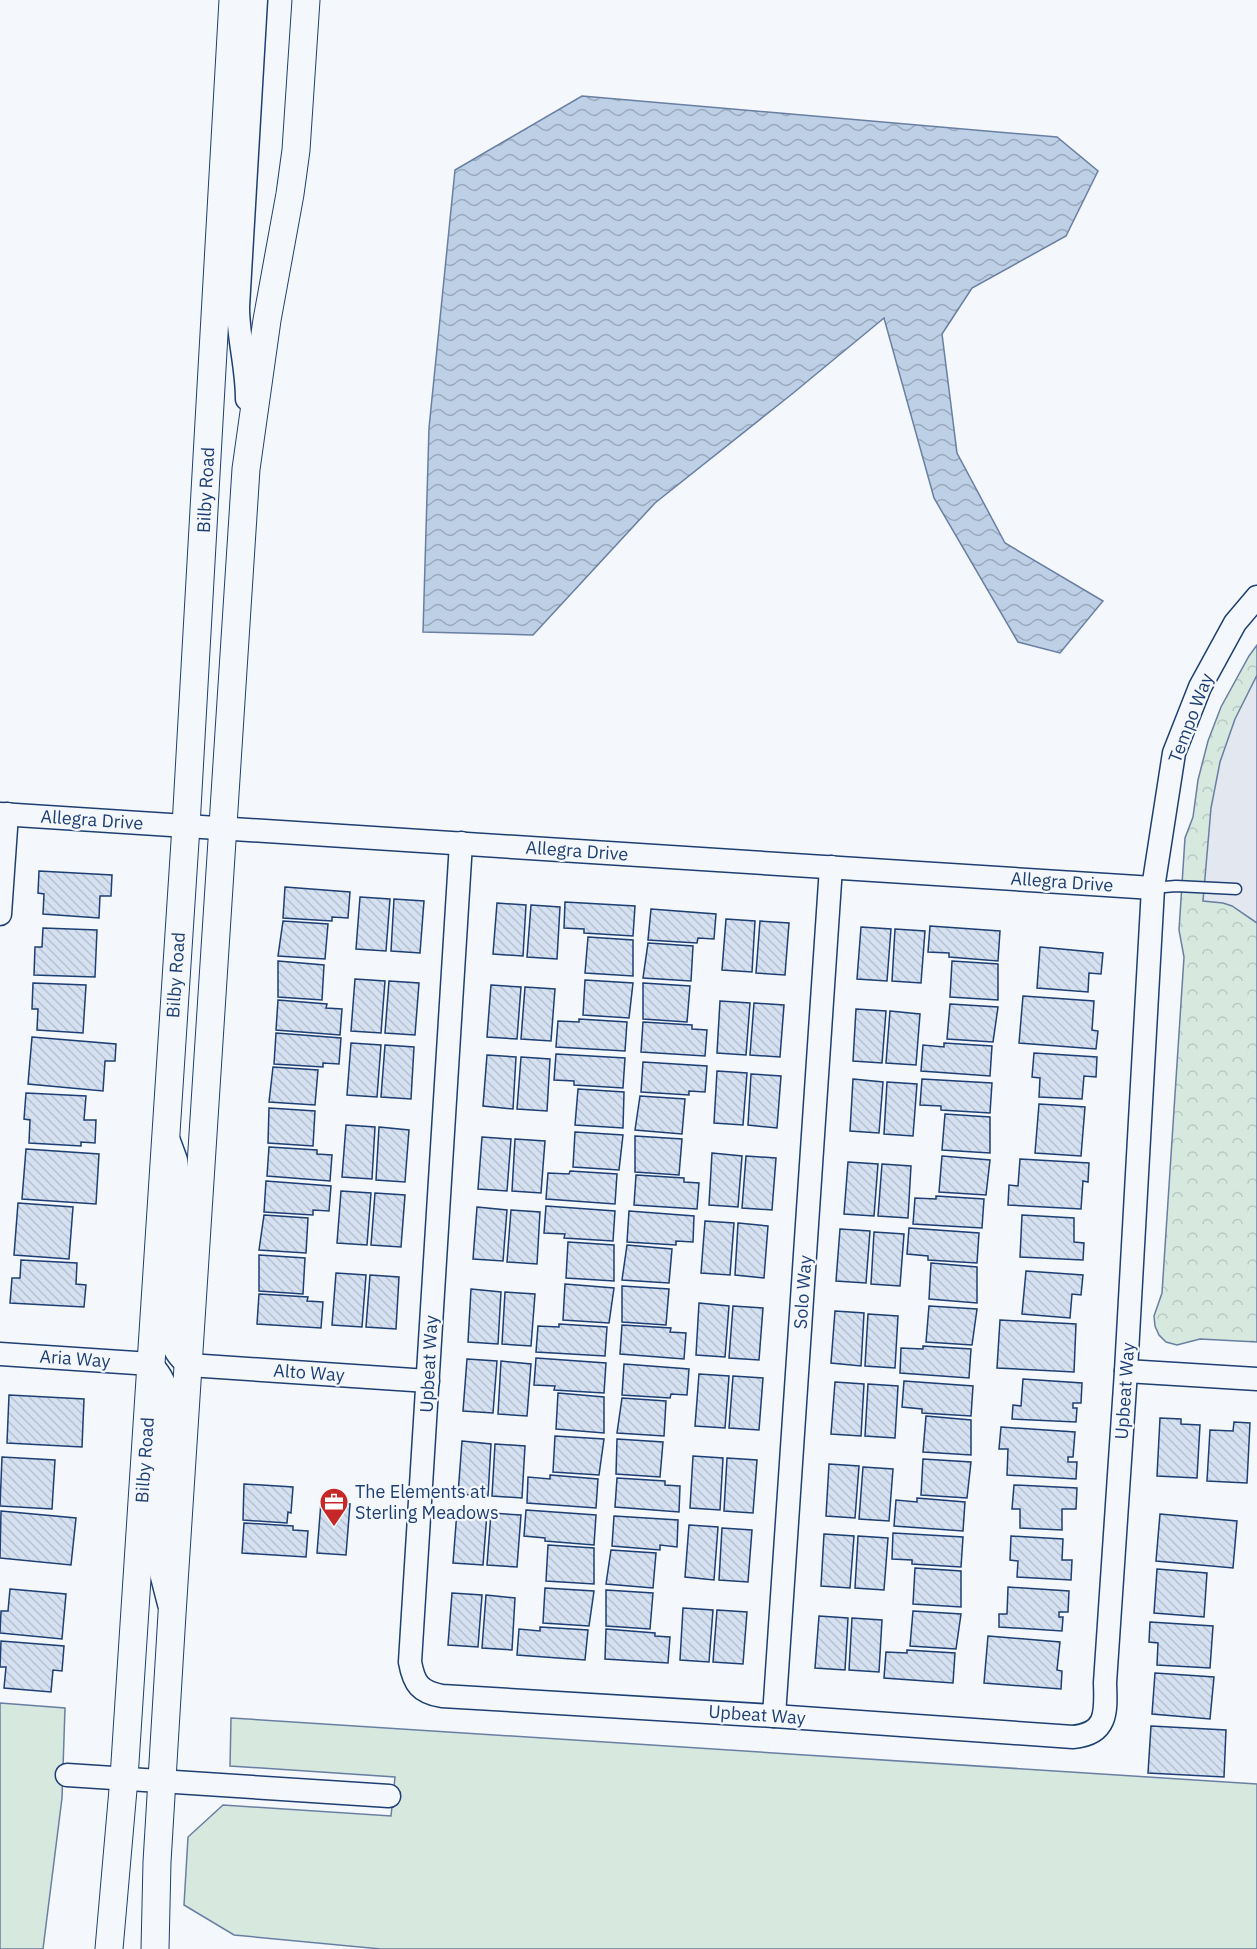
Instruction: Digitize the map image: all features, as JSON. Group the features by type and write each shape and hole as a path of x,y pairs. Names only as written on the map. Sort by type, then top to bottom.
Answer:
{"street":[{"name":"Bilby Road","path":"109,1949 124,1778 186,826 233,0"},
{"name":"Bilby Road","path":"155,1949 172,1614 246,470 247,374 238,307 256,0"},
{"name":"Bilby Road","path":"246,470 267,320 296,150 306,0"},
{"name":"Tempo Way","path":"1154,888 1174,753 1200,687 1234,623 1257,597"},
{"name":"Allegra Drive","path":"3,814 1154,888"},
{"path":"0,914 3,814"},
{"name":"Upbeat Way","path":"461,843 410,1662 413,1676 420,1687 431,1694 442,1696 1073,1737 1087,1736 1097,1729 1106,1707 1105,1683 1154,888"},
{"name":"Solo Way","path":"774,1716 831,867"},
{"path":"165,1131 176,1160 180,1196 171,1336 175,1352 189,1365"},
{"name":"Aria Way","path":"0,1354 151,1364"},
{"path":"151,1364 165,1383 168,1402 159,1554 163,1584 172,1614"},
{"name":"Alto Way","path":"189,1365 428,1381"},
{"path":"1126,1371 1257,1379"},
{"path":"67,1775 389,1796"}],"lane":[{"path":"1154,888 1176,886 1236,889"}],"green space":[{"path":"1257,645 1257,1342 1200,1339 1177,1345 1166,1342 1159,1335 1154,1316 1162,1293 1184,957 1179,930 1185,838 1193,817 1198,780 1208,741 1221,707"},
{"path":"0,1703 65,1708 62,1798 43,1949 0,1949"},
{"path":"231,1718 1257,1784 1257,1949 381,1949 234,1935 184,1905 188,1837 223,1805 391,1816 395,1777 230,1766"}],"shaded area":[{"path":"1257,675 1257,923 1232,906 1203,901 1211,808 1220,762 1235,719"}],"water":[{"path":"582,96 1057,137 1098,171 1066,236 972,288 942,334 957,453 1005,543 1103,601 1060,653 1018,642 934,498 884,318 655,503 533,635 423,632 429,428 455,170"}],"building":[{"path":"39,871 112,875 111,896 100,896 99,918 43,914 44,894 38,893"},
{"path":"285,887 350,892 348,918 332,917 332,921 283,918"},
{"path":"360,897 390,899 386,951 356,949"},
{"path":"394,899 424,901 420,953 391,951"},
{"path":"565,902 635,906 633,936 584,933 584,929 564,928"},
{"path":"497,903 526,905 523,956 493,954"},
{"path":"531,905 560,907 557,959 527,957"},
{"path":"651,909 716,914 714,939 698,938 697,943 648,940"},
{"path":"726,919 755,921 752,972 722,970"},
{"path":"283,921 328,924 325,959 278,956"},
{"path":"760,921 789,923 785,975 756,973"},
{"path":"930,926 1000,931 998,961 949,957 949,953 928,952"},
{"path":"861,927 891,929 887,981 857,979"},
{"path":"43,928 97,930 95,977 34,975 35,947 42,947"},
{"path":"895,929 925,931 921,983 892,981"},
{"path":"588,937 633,940 633,976 585,973"},
{"path":"648,943 693,946 691,981 643,978"},
{"path":"1040,947 1103,953 1101,974 1089,973 1088,992 1037,988"},
{"path":"278,961 324,965 322,1000 278,997"},
{"path":"952,961 998,964 998,1000 950,997"},
{"path":"355,979 385,981 381,1033 351,1031"},
{"path":"585,980 633,983 629,1018 583,1015"},
{"path":"389,981 419,983 415,1035 385,1033"},
{"path":"33,983 86,985 83,1033 37,1030 38,1009 32,1009"},
{"path":"643,983 690,986 687,1022 643,1019"},
{"path":"491,985 521,987 517,1039 487,1037"},
{"path":"525,987 555,989 551,1041 521,1039"},
{"path":"1023,996 1094,1001 1092,1030 1098,1031 1096,1049 1019,1043"},
{"path":"278,1000 327,1004 326,1008 342,1009 340,1035 276,1030"},
{"path":"720,1001 750,1003 746,1055 717,1053"},
{"path":"754,1003 784,1005 780,1057 750,1055"},
{"path":"950,1004 998,1007 993,1042 947,1039"},
{"path":"856,1009 886,1011 882,1063 853,1061"},
{"path":"890,1011 920,1014 916,1065 886,1063"},
{"path":"579,1019 627,1022 625,1051 556,1047 558,1021 579,1022"},
{"path":"643,1022 692,1025 692,1029 707,1030 705,1056 641,1052"},
{"path":"276,1033 341,1038 339,1064 323,1063 323,1067 274,1064"},
{"path":"32,1037 116,1044 115,1061 105,1061 103,1091 28,1084"},
{"path":"351,1043 381,1045 377,1097 347,1095"},
{"path":"944,1043 992,1046 990,1076 921,1071 923,1045 944,1047"},
{"path":"385,1045 414,1047 411,1099 381,1097"},
{"path":"1034,1053 1097,1057 1096,1077 1084,1076 1082,1099 1039,1097 1040,1078 1032,1077"},
{"path":"556,1054 625,1058 623,1088 574,1085 574,1081 554,1080"},
{"path":"487,1055 516,1057 513,1109 483,1106"},
{"path":"521,1057 550,1059 547,1111 517,1109"},
{"path":"643,1062 707,1066 705,1092 689,1091 689,1095 641,1092"},
{"path":"273,1067 318,1070 315,1105 269,1102"},
{"path":"717,1071 747,1073 743,1125 714,1123"},
{"path":"751,1074 781,1076 777,1128 748,1125"},
{"path":"853,1079 883,1082 879,1133 850,1131"},
{"path":"922,1079 992,1083 990,1113 941,1110 941,1106 920,1105"},
{"path":"887,1082 917,1084 913,1136 884,1134"},
{"path":"578,1089 624,1092 623,1128 575,1125"},
{"path":"26,1093 86,1096 84,1120 96,1120 95,1143 81,1142 81,1146 29,1143 30,1120 24,1119"},
{"path":"640,1096 685,1099 682,1134 635,1130"},
{"path":"1039,1104 1085,1107 1081,1156 1035,1153"},
{"path":"269,1108 315,1111 313,1146 268,1143"},
{"path":"945,1114 990,1117 990,1153 942,1150"},
{"path":"346,1125 375,1127 372,1179 342,1177"},
{"path":"379,1127 409,1130 405,1182 376,1180"},
{"path":"575,1132 623,1135 619,1170 573,1167"},
{"path":"635,1136 682,1139 679,1175 635,1172"},
{"path":"482,1137 511,1139 507,1191 478,1189"},
{"path":"515,1139 545,1141 541,1193 512,1191"},
{"path":"269,1147 317,1150 317,1154 332,1155 330,1181 267,1176"},
{"path":"26,1149 99,1154 96,1204 22,1199"},
{"path":"712,1153 742,1156 738,1207 709,1205"},
{"path":"746,1156 776,1158 772,1210 742,1208"},
{"path":"942,1156 990,1160 986,1195 939,1192"},
{"path":"1020,1159 1089,1163 1088,1182 1083,1181 1081,1209 1008,1205 1009,1185 1018,1186"},
{"path":"848,1162 878,1164 874,1216 844,1214"},
{"path":"882,1164 911,1166 908,1218 878,1216"},
{"path":"570,1171 617,1174 615,1204 546,1199 548,1173 569,1174"},
{"path":"636,1175 684,1178 684,1182 699,1183 697,1209 634,1205"},
{"path":"266,1181 331,1186 329,1211 313,1210 313,1215 264,1212"},
{"path":"341,1191 371,1193 367,1245 337,1243"},
{"path":"375,1193 405,1195 401,1247 371,1245"},
{"path":"936,1196 984,1199 982,1228 913,1224 915,1198 936,1199"},
{"path":"18,1203 73,1207 69,1259 14,1255"},
{"path":"546,1206 615,1211 613,1241 564,1238 565,1234 544,1233"},
{"path":"477,1207 507,1210 503,1261 473,1259"},
{"path":"511,1210 540,1212 537,1264 507,1262"},
{"path":"629,1211 694,1216 693,1242 676,1241 676,1245 627,1242"},
{"path":"264,1215 308,1218 306,1253 259,1250"},
{"path":"1022,1215 1074,1218 1074,1242 1084,1243 1083,1260 1020,1257"},
{"path":"705,1221 734,1223 730,1275 701,1273"},
{"path":"738,1223 768,1226 764,1278 735,1275"},
{"path":"909,1228 979,1233 977,1263 928,1260 928,1256 907,1254"},
{"path":"840,1229 870,1231 866,1283 836,1281"},
{"path":"874,1232 904,1234 900,1286 871,1284"},
{"path":"568,1242 614,1245 614,1281 566,1278"},
{"path":"627,1245 672,1249 669,1283 622,1280"},
{"path":"259,1255 305,1258 303,1294 259,1291"},
{"path":"21,1260 77,1263 76,1284 86,1285 84,1307 10,1303 12,1278 20,1278"},
{"path":"931,1263 977,1267 977,1303 929,1299"},
{"path":"1026,1271 1083,1275 1081,1295 1072,1294 1070,1318 1022,1314"},
{"path":"336,1273 366,1275 362,1327 332,1325"},
{"path":"370,1275 399,1277 396,1329 366,1327"},
{"path":"565,1284 614,1288 609,1323 563,1320"},
{"path":"622,1286 669,1289 666,1325 622,1322"},
{"path":"471,1289 501,1292 498,1344 468,1342"},
{"path":"505,1292 535,1294 531,1346 502,1344"},
{"path":"259,1294 308,1297 307,1301 323,1302 321,1328 257,1324"},
{"path":"699,1303 729,1306 725,1357 696,1355"},
{"path":"733,1306 763,1308 759,1360 729,1358"},
{"path":"929,1306 977,1309 972,1345 926,1342"},
{"path":"835,1311 864,1313 861,1366 831,1363"},
{"path":"868,1314 898,1316 895,1368 865,1366"},
{"path":"1000,1320 1076,1324 1074,1372 997,1368"},
{"path":"559,1324 607,1327 605,1356 536,1352 538,1326 559,1327"},
{"path":"622,1325 671,1328 670,1332 686,1333 684,1359 620,1354"},
{"path":"923,1346 971,1349 969,1378 900,1373 901,1348 923,1349"},
{"path":"536,1358 606,1363 604,1393 554,1390 555,1386 534,1385"},
{"path":"467,1359 497,1361 493,1413 463,1411"},
{"path":"501,1361 531,1364 527,1416 498,1414"},
{"path":"624,1364 689,1369 687,1395 671,1394 670,1398 622,1395"},
{"path":"699,1374 729,1376 725,1428 695,1426"},
{"path":"733,1376 763,1378 759,1430 729,1428"},
{"path":"1023,1379 1082,1383 1081,1403 1073,1403 1073,1408 1077,1408 1076,1422 1012,1419 1013,1405 1021,1406"},
{"path":"904,1381 973,1386 971,1416 922,1413 922,1409 902,1407"},
{"path":"835,1382 864,1384 861,1436 831,1434"},
{"path":"868,1384 898,1386 895,1438 865,1436"},
{"path":"558,1393 604,1397 604,1433 556,1429"},
{"path":"9,1395 84,1399 82,1447 7,1443"},
{"path":"622,1398 666,1401 664,1436 617,1433"},
{"path":"926,1416 971,1420 971,1455 923,1452"},
{"path":"1160,1418 1181,1419 1181,1424 1200,1425 1197,1478 1157,1476"},
{"path":"1234,1422 1250,1423 1247,1483 1207,1481 1210,1430 1233,1431"},
{"path":"1001,1427 1075,1432 1073,1457 1068,1457 1068,1462 1077,1462 1076,1479 1007,1475 1008,1449 999,1449"},
{"path":"555,1436 604,1439 599,1475 553,1472"},
{"path":"617,1439 663,1442 660,1477 616,1474"},
{"path":"462,1441 491,1444 488,1496 458,1494"},
{"path":"495,1444 525,1446 522,1498 492,1496"},
{"path":"693,1456 723,1458 720,1510 690,1508"},
{"path":"2,1457 55,1460 52,1509 0,1506"},
{"path":"727,1458 757,1460 753,1513 724,1511"},
{"path":"923,1459 971,1462 967,1498 921,1495"},
{"path":"829,1464 859,1466 855,1518 826,1516"},
{"path":"863,1467 893,1469 889,1521 859,1519"},
{"path":"550,1475 598,1479 596,1508 527,1503 528,1477 550,1479"},
{"path":"617,1478 665,1481 665,1485 680,1486 679,1512 615,1507"},
{"path":"244,1484 293,1487 291,1513 288,1512 287,1523 243,1520"},
{"path":"1014,1485 1077,1488 1076,1509 1062,1509 1062,1530 1020,1528 1020,1509 1012,1509"},
{"path":"917,1498 965,1502 963,1531 894,1526 896,1500 917,1502"},
{"name":"The Elements at Sterling Meadows","path":"321,1502 350,1504 346,1555 317,1553"},
{"path":"526,1510 596,1515 594,1545 545,1541 545,1538 524,1536"},
{"path":"1,1511 76,1518 71,1565 0,1558"},
{"path":"457,1511 487,1513 483,1565 453,1563"},
{"path":"491,1513 521,1515 517,1567 487,1565"},
{"path":"1160,1514 1237,1521 1233,1568 1156,1561"},
{"path":"614,1516 678,1520 677,1547 660,1545 660,1550 612,1546"},
{"path":"244,1523 293,1526 293,1530 308,1531 306,1557 242,1553"},
{"path":"689,1525 718,1527 714,1580 685,1577"},
{"path":"722,1528 752,1530 748,1582 719,1580"},
{"path":"893,1533 963,1537 961,1567 912,1564 912,1560 892,1559"},
{"path":"824,1534 854,1536 850,1588 821,1586"},
{"path":"858,1536 888,1538 884,1590 855,1588"},
{"path":"1011,1536 1063,1539 1062,1560 1072,1560 1071,1580 1017,1577 1018,1561 1010,1560"},
{"path":"548,1545 594,1548 594,1584 546,1581"},
{"path":"611,1550 656,1553 653,1588 606,1584"},
{"path":"915,1568 961,1571 961,1607 913,1604"},
{"path":"1157,1569 1207,1573 1204,1617 1154,1613"},
{"path":"1008,1587 1069,1591 1068,1612 1059,1612 1059,1617 1063,1617 1062,1631 999,1627 999,1614 1007,1614"},
{"path":"545,1588 594,1591 589,1626 543,1623"},
{"path":"10,1589 66,1594 62,1639 0,1633 1,1611 8,1611"},
{"path":"606,1590 653,1593 650,1629 606,1626"},
{"path":"452,1593 482,1595 478,1647 448,1645"},
{"path":"486,1595 515,1598 512,1650 482,1648"},
{"path":"683,1608 713,1610 709,1662 680,1660"},
{"path":"717,1610 747,1612 743,1664 713,1662"},
{"path":"913,1611 961,1614 956,1649 910,1646"},
{"path":"819,1616 848,1618 845,1670 815,1668"},
{"path":"852,1618 882,1620 879,1672 849,1670"},
{"path":"1150,1622 1213,1626 1210,1668 1157,1665 1158,1643 1149,1642"},
{"path":"540,1627 588,1630 585,1660 517,1655 519,1629 540,1631"},
{"path":"606,1629 655,1633 655,1636 670,1637 668,1663 605,1659"},
{"path":"988,1636 1060,1642 1057,1670 1062,1671 1061,1689 984,1683"},
{"path":"1,1641 64,1646 62,1671 53,1670 51,1692 4,1688 6,1667 0,1667"},
{"path":"907,1650 955,1653 953,1683 884,1678 886,1652 907,1653"},
{"path":"1155,1673 1214,1677 1210,1719 1152,1714"},
{"path":"1151,1726 1226,1730 1224,1777 1148,1773"}],"place":[{"name":"The Elements at Sterling Meadows","path":"334,1528"}]}
